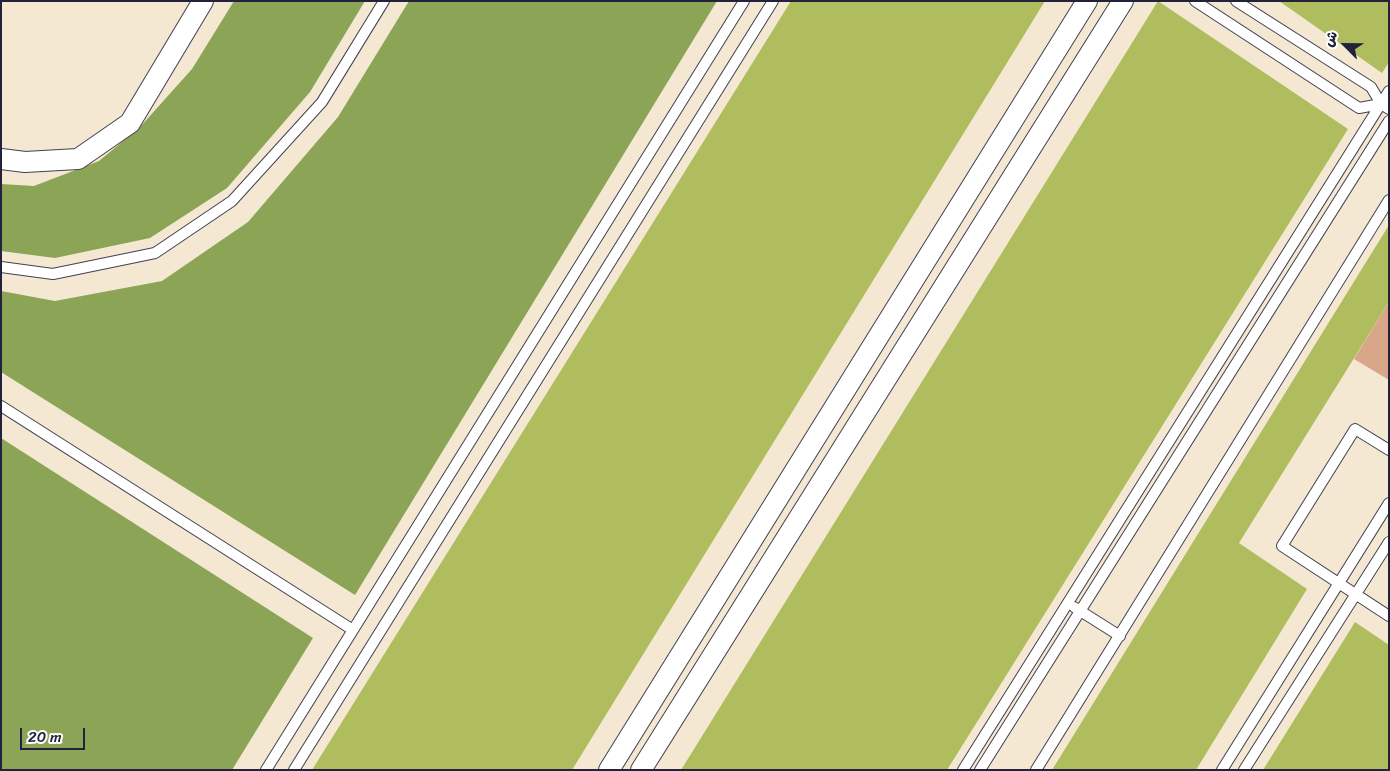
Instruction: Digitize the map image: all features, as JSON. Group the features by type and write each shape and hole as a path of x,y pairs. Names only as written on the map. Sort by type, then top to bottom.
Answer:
{"street":[{"path":"1,159 26,162 78,159 130,123 203,1"},
{"path":"609,770 1087,1"},
{"path":"641,770 1123,1"}],"lane":[{"path":"1,266 53,274 155,253 232,202 322,102 384,1"},
{"path":"266,770 744,1"},
{"path":"294,770 773,1"},
{"path":"1195,1 1359,108 1385,106"},
{"path":"1236,1 1371,87 1385,106"},
{"path":"963,770 1385,106 1389,91"},
{"path":"980,770 1389,120"},
{"path":"1036,770 1389,200"},
{"path":"1,406 353,630"},
{"path":"1389,450 1355,429 1282,546 1389,616"},
{"path":"1222,770 1389,503"},
{"path":"1244,770 1389,542"},
{"path":"1068,603 1120,636"}],"green space":[{"path":"234,1 365,1 310,92 227,188 150,238 55,258 1,251 1,184 34,186 99,161 140,127 192,69"},
{"path":"409,1 717,1 355,595 1,372 1,291 55,301 162,281 248,222 338,117"},
{"path":"791,1 1045,1 572,770 312,770"},
{"path":"1158,1 1348,129 947,770 681,770"},
{"path":"1279,1 1389,1 1389,62 1382,73"},
{"path":"1389,225 1389,302 1239,543 1307,589 1196,770 1052,770"},
{"path":"1,438 313,638 232,770 1,770"},
{"path":"1355,622 1389,645 1389,770 1263,770"}],"building":[{"path":"1389,302 1389,380 1354,359"}]}
